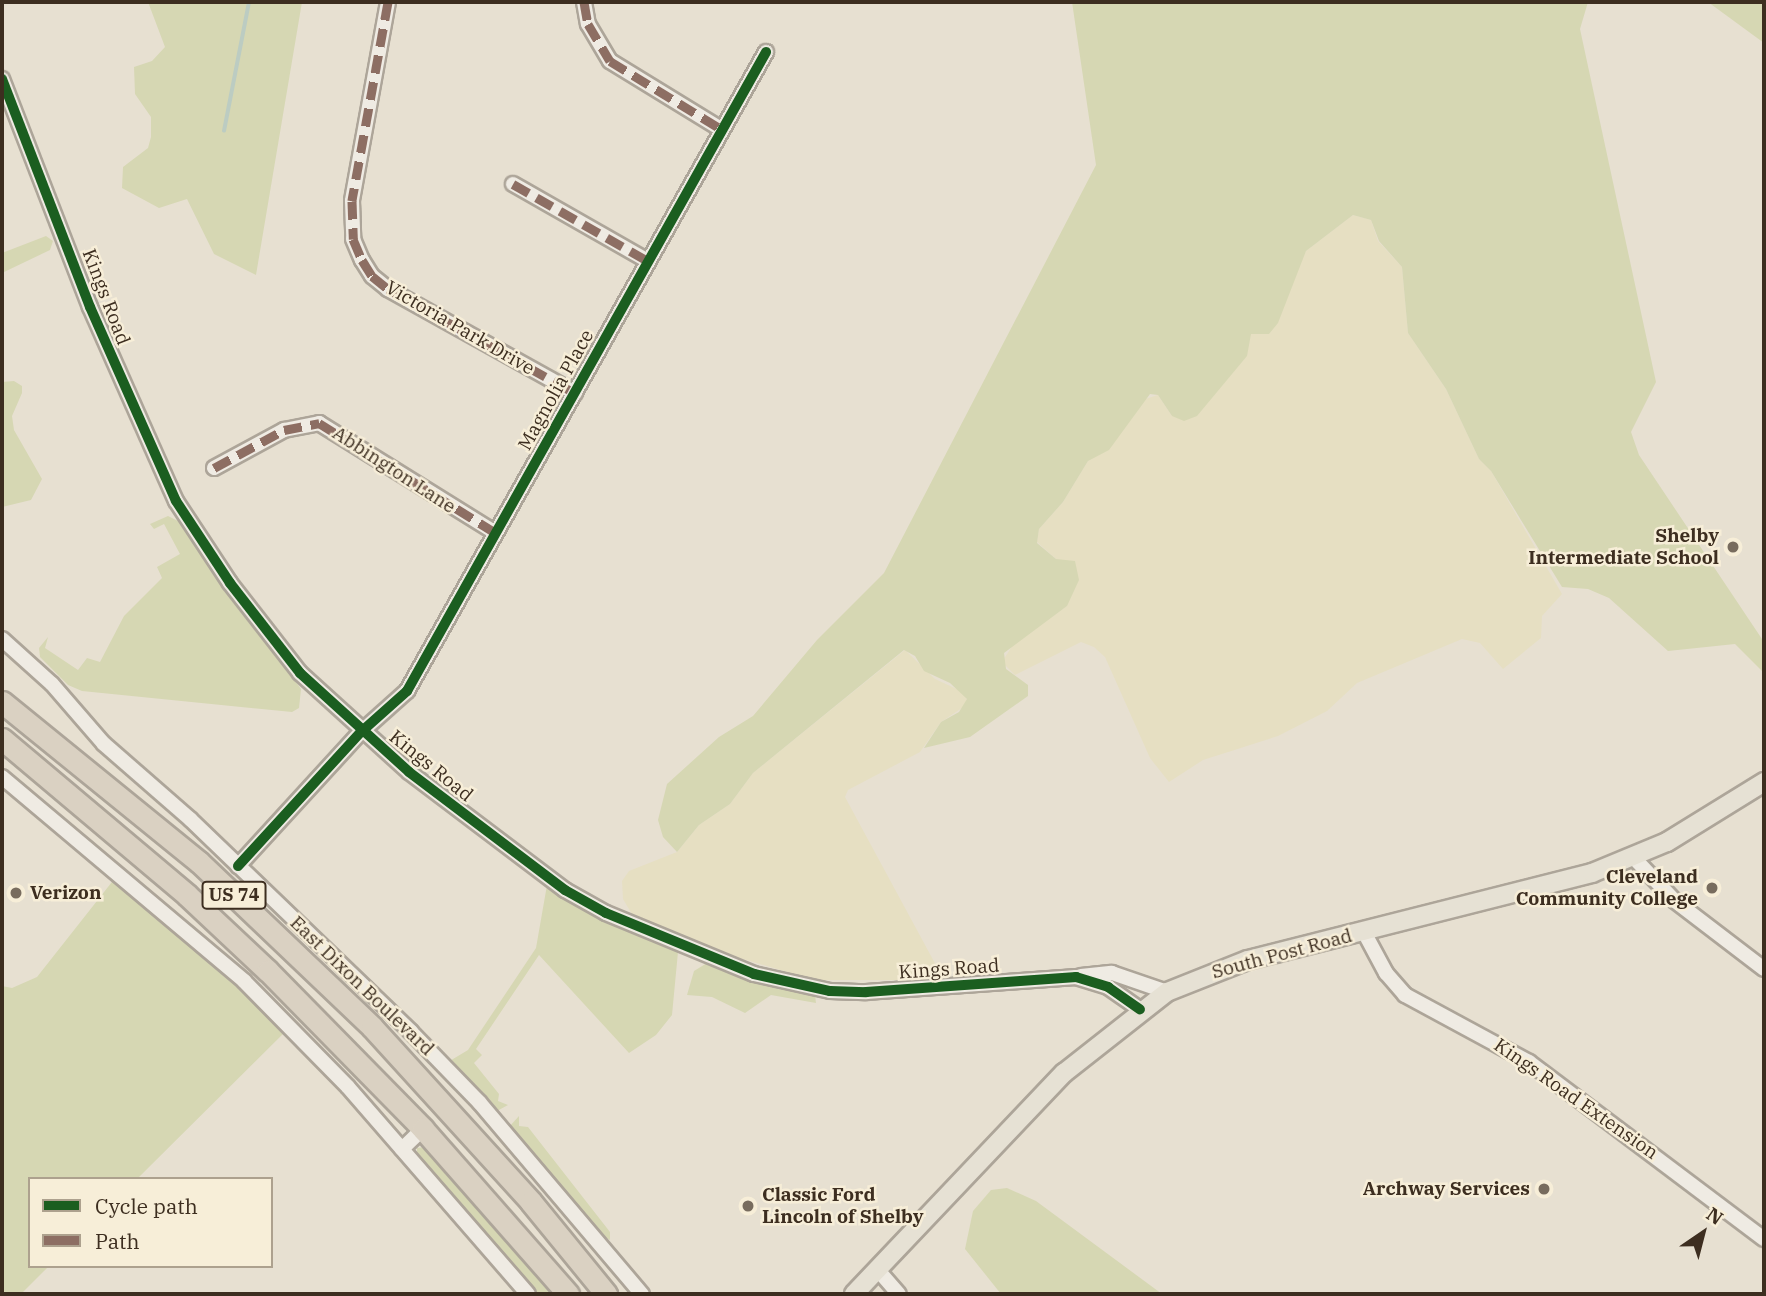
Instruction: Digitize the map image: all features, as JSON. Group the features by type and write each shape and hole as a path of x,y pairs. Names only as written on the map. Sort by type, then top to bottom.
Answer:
{"highway":[{"name":"East Dixon Boulevard","path":"2,702 131,804 238,898 372,1027 485,1150 606,1294"},
{"path":"2,715 33,727"},
{"name":"US 74","path":"2,739 187,895 423,1129 568,1294"}],"main road":[{"name":"South Post Road","path":"854,1294 1064,1073 1140,1009 1167,992 1248,960 1529,892 1633,858 1764,782"}],"street":[{"name":"Victoria Park Drive","path":"387,2 352,201 353,239 362,260 388,289 575,393"},
{"path":"584,2 593,36 610,61 721,129"},
{"name":"Magnolia Place","path":"238,866 361,732 407,691 766,52"},
{"name":"Kings Road","path":"2,79 96,320 176,501 275,642 321,695 361,732 565,890 606,913 754,974 830,991 866,992 1076,977 1108,987 1140,1009"},
{"path":"513,184 648,261"},
{"name":"Abbington Lane","path":"214,468 284,430 319,424 496,533"},
{"name":"East Dixon Boulevard","path":"2,639 52,684 112,751 238,866 411,1032 505,1133 642,1294"},
{"path":"2,777 244,981 402,1149 528,1294"},
{"path":"1633,858 1675,901 1764,969"},
{"name":"Kings Road Extension","path":"1364,932 1378,961 1405,995 1529,1062 1764,1239"},
{"path":"1076,977 1112,972 1167,992"},
{"path":"402,1149 423,1129"},
{"path":"485,1150 505,1133"},
{"path":"877,1269 899,1294"}],"shaded area":[{"path":"1353,215 1371,220 1378,241 1402,267 1408,333 1446,389 1479,459 1491,471 1562,594 1542,616 1541,638 1503,669 1480,643 1462,639 1357,683 1327,711 1278,736 1203,760 1169,782 1150,758 1105,657 1094,647 1081,642 1015,675 1002,662 1014,643 1067,606 1056,559 1037,542 1039,529 1063,502 1088,461 1142,400 1158,395 1172,416 1250,334 1257,333 1306,251"},
{"path":"905,650 935,679 961,691 967,699 965,706 941,722 920,752 848,790 845,797 944,980 814,980 723,953 633,916 623,899 622,881 629,871 677,852 699,825 730,804 753,773"}],"green space":[{"path":"148,2 302,2 256,275 214,254 187,199 159,208 122,188 123,167 148,148 151,137 151,117 135,94 134,67 152,61 165,47"},
{"path":"1072,2 1588,2 1580,29 1656,382 1631,432 1639,455 1764,642 1764,673 1735,644 1668,651 1609,598 1588,589 1562,587 1491,471 1479,459 1446,389 1408,333 1402,267 1379,241 1371,220 1353,215 1306,251 1278,323 1269,334 1251,334 1247,356 1197,416 1184,421 1172,416 1158,395 1150,394 1109,450 1088,461 1063,502 1039,529 1037,543 1056,559 1075,561 1079,580 1067,606 1004,653 1006,669 1028,685 1028,696 970,737 924,748 941,722 959,712 967,699 950,683 924,671 915,656 904,650 753,773 730,804 699,825 677,852 663,837 658,820 667,784 719,737 753,716 817,640 884,573 1096,165"},
{"path":"1708,2 1764,2 1764,43"},
{"path":"46,236 53,241 50,250 2,273 2,253"},
{"path":"14,381 22,386 22,393 12,416 14,430 42,479 31,500 2,507 2,382"},
{"path":"168,516 180,522 301,689 299,708 292,712 82,691 68,685 40,657 39,648 48,637 45,648 78,670 87,658 100,662 124,616 162,578 157,567 180,554 164,524 154,529 150,524"},
{"path":"119,873 290,1027 139,1177 28,1177 28,1268 47,1268 21,1294 2,1294 2,986 12,988 37,977"},
{"path":"547,885 678,952 672,1015 656,1035 629,1053 539,955 476,1049 482,1055 474,1063 499,1094 498,1101 508,1105 497,1111 448,1062 468,1050 536,948"},
{"path":"707,963 815,995 816,1003 771,995 745,1013 712,997 687,995 694,971"},
{"path":"519,1116 519,1126 528,1127 610,1232 610,1240 602,1236 509,1127"},
{"path":"425,1147 558,1294 535,1294 417,1158 417,1148"},
{"path":"1007,1188 1036,1201 1162,1294 1001,1294 965,1249 973,1211 991,1190"}],"waterway":[{"path":"224,131 249,2"}],"marked path":[{"path":"388,2 352,201 353,239 362,260 372,276 388,289 575,393"},
{"path":"584,2 588,24 610,61 721,129"},
{"path":"513,184 648,261"},
{"path":"214,468 284,430 319,423 496,533"}],"cycle path":[{"path":"238,866 361,732 407,691 766,52"},
{"path":"2,79 90,307 176,501 230,583 300,673 409,772 565,890 606,913 754,974 830,991 866,992 1076,977 1108,987 1140,1009"}],"place":[{"name":"Shelby Intermediate School","path":"1733,547"},
{"name":"Cleveland Community College","path":"1712,888"},
{"name":"Verizon","path":"16,893"},
{"name":"Archway Services","path":"1544,1189"},
{"name":"Classic Ford Lincoln of Shelby","path":"748,1206"}]}
